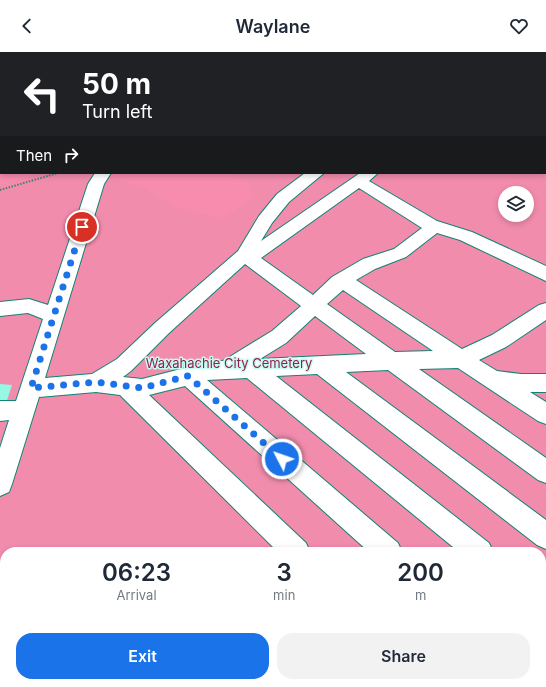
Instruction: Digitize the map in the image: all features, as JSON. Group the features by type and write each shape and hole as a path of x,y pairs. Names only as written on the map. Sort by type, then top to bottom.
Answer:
{"street":[{"path":"1,478 96,184 103,174"},
{"path":"96,382 124,366 162,328 244,255 265,220 283,198 303,181 314,174"},
{"path":"244,255 256,252 364,177 431,225 466,236 546,274"},
{"path":"226,370 279,338 313,305 344,279 369,264 400,253 430,231 431,225"},
{"path":"244,255 546,472"},
{"path":"344,279 351,287 377,305 546,414"},
{"path":"0,309 29,306 54,315"},
{"path":"31,388 96,382 142,388 208,371 390,360 461,359 499,341 546,310"},
{"path":"321,365 546,536"},
{"path":"252,368 474,547"},
{"path":"188,376 383,547"},
{"path":"493,380 521,383 546,383"},
{"path":"125,386 292,547"},
{"path":"0,411 24,410"}],"path":[{"path":"0,190 55,174"}],"green space":[{"name":"Waxahachie City Cemetery","path":"15,174 546,174 546,547 0,547 0,422 12,385 0,384 0,179"}],"shaded area":[{"path":"0,174 38,174 0,185"},
{"path":"100,174 231,174 247,181 253,200 221,218 176,208 140,186"}],"route":[{"path":"82,227 31,388 96,382 142,388 188,376 282,459"}]}
